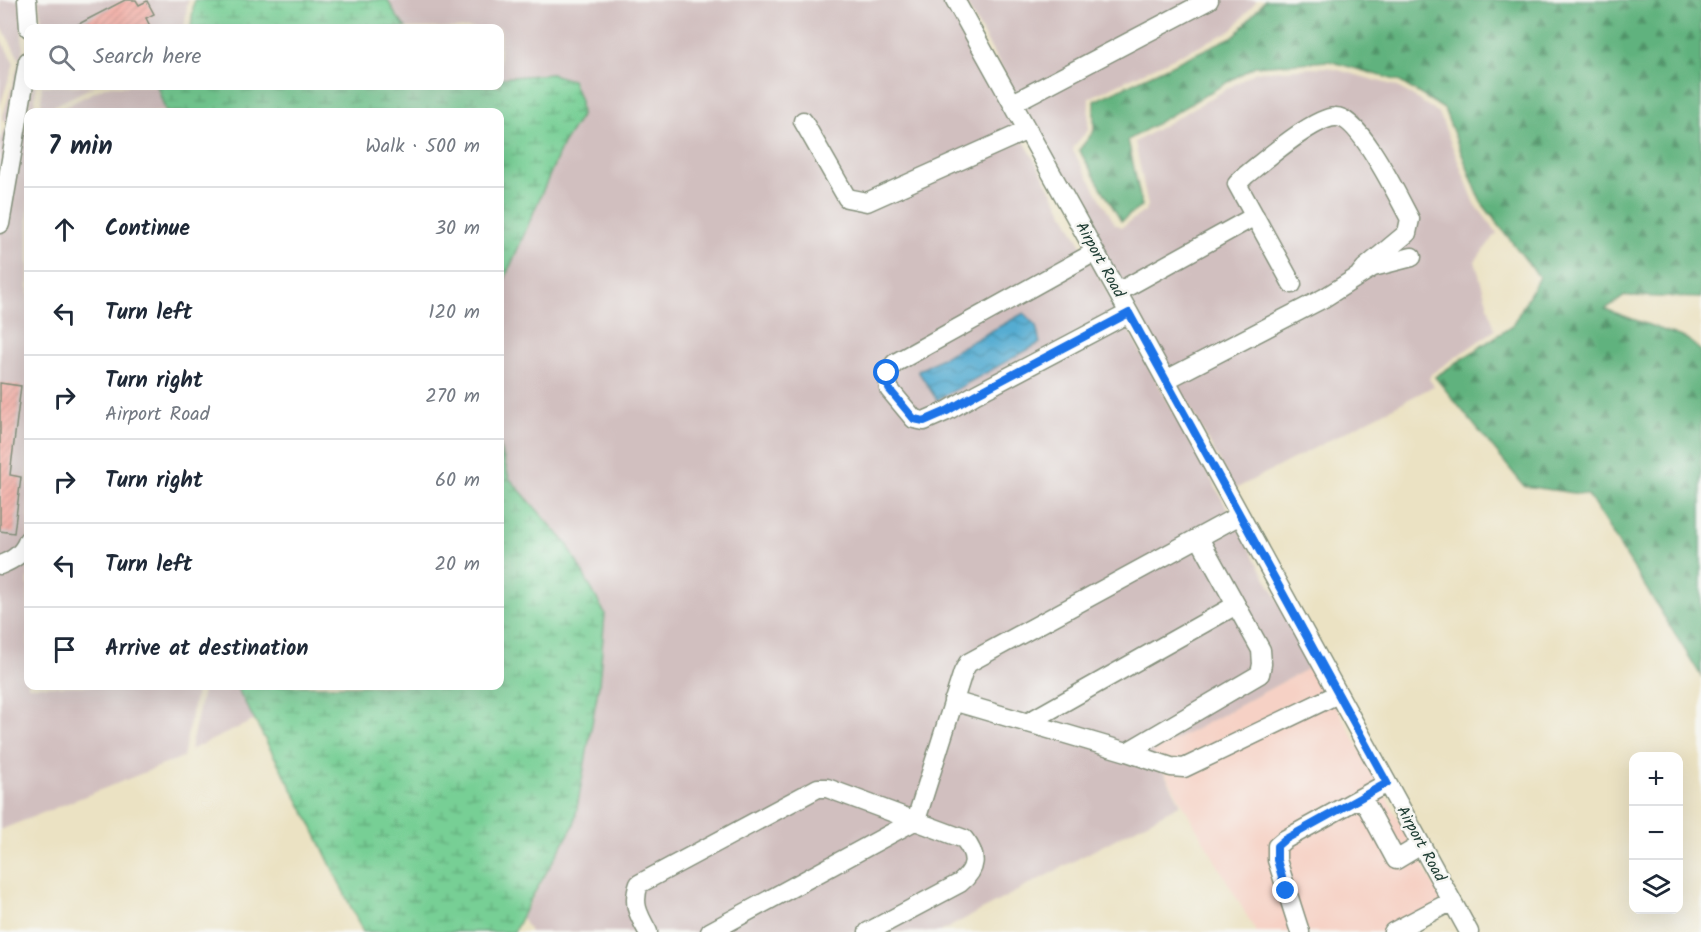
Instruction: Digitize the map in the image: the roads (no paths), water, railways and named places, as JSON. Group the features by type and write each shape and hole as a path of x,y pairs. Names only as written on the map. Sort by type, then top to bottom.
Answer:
{"street":[{"path":"27,0 29,24"},
{"path":"1013,103 1209,0"},
{"name":"Airport Road","path":"960,2 1013,103 1468,932"},
{"path":"24,108 26,90"},
{"path":"0,224 20,163 24,112"},
{"path":"1292,284 1237,184 1315,124 1336,117 1349,121 1381,166 1410,219 1407,233 1360,274"},
{"path":"803,121 847,198 867,202 1028,129"},
{"path":"1118,292 1255,216"},
{"path":"1095,252 895,363 887,373 889,389 914,419 924,421 947,411 1129,313"},
{"path":"1166,380 1324,298 1373,267 1412,257"},
{"path":"710,932 916,820 953,701 968,663 1240,515"},
{"path":"1127,752 1260,674 1261,650 1199,538"},
{"path":"0,565 18,557 24,551"},
{"path":"1027,723 1236,605"},
{"path":"953,701 1171,767 1184,768 1338,693"},
{"path":"1300,932 1277,860 1277,846 1387,783"},
{"path":"648,932 636,906 635,897 639,884 818,788 827,788 964,839 972,849 974,860 970,874 960,883 868,932"},
{"path":"1362,797 1396,860 1421,845"},
{"path":"1394,932 1452,901"}],"water":[{"path":"1024,313 1036,326 1040,343 937,400 918,371"}]}
